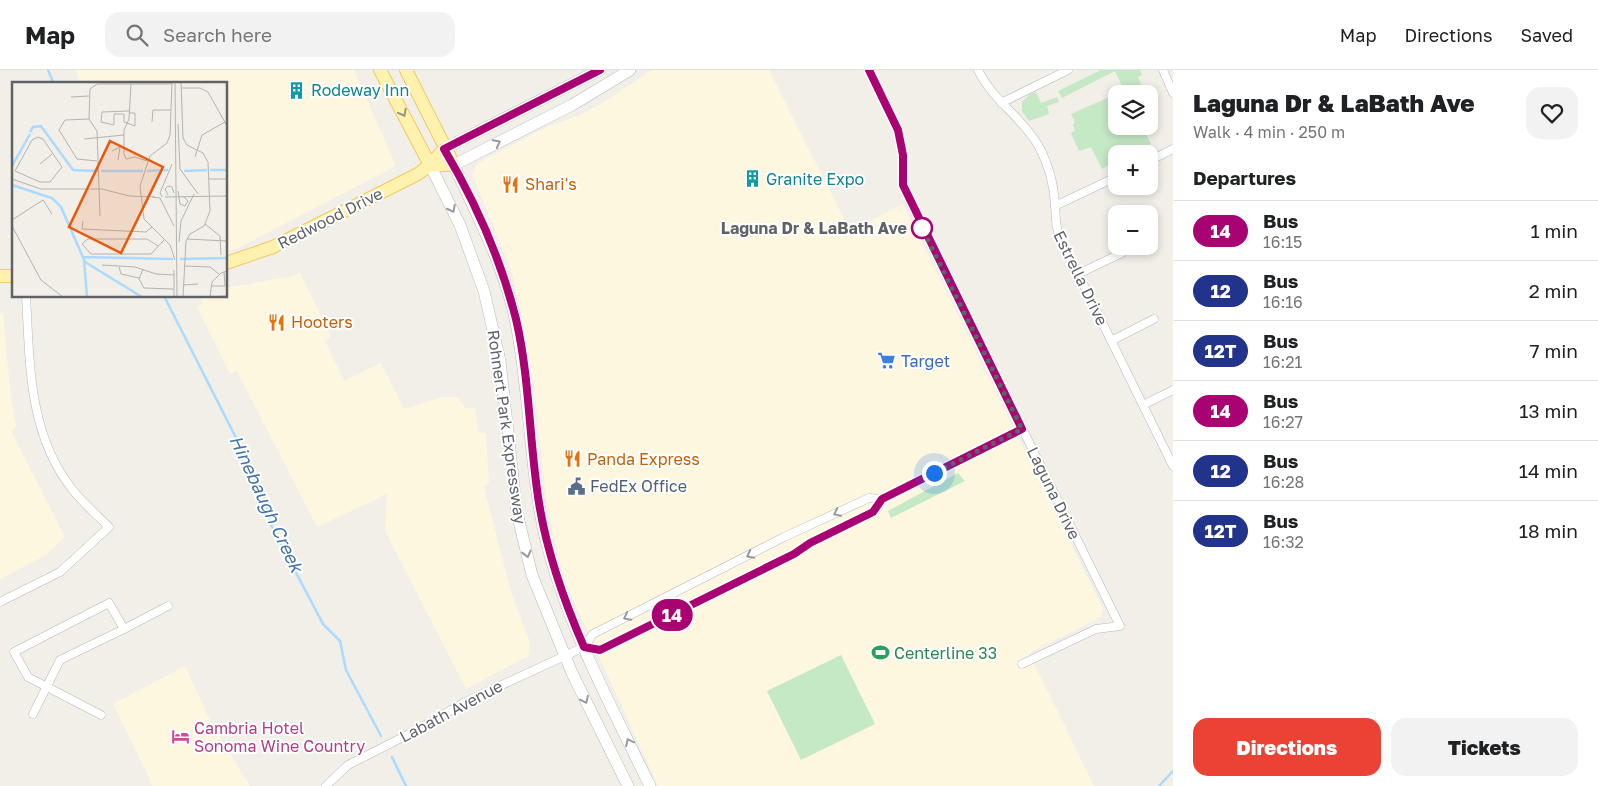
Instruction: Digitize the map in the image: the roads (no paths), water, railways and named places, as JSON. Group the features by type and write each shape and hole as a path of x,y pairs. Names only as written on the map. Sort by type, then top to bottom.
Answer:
{"main road":[{"name":"Rohnert Park Expressway","path":"380,70 460,224 484,291 500,361 512,479 524,545 532,575 564,656 628,786"},
{"name":"Rohnert Park Expressway","path":"406,70 444,149 454,165 489,241 505,283 518,329 539,502 545,536 564,596 584,647 650,786"},
{"name":"Redwood Drive","path":"228,262 273,247 430,166 444,149 600,70"},
{"name":"Redwood Drive","path":"430,166 454,165 572,106 630,70"},
{"path":"506,409 527,407"}],"street":[{"name":"Laguna Drive","path":"869,70 898,130 903,155 903,185 1120,626 1096,629 1022,664"},
{"name":"Estrella Drive","path":"978,70 986,86 1022,124 1039,147 1046,162 1055,206 1056,227 1142,405 1173,464"},
{"path":"1001,103 1068,70"},
{"path":"1163,70 1173,93"},
{"path":"1158,156 1173,149"},
{"path":"1055,206 1108,181"},
{"path":"1078,274 1118,255"},
{"path":"0,602 60,572 109,527 72,489 48,450 35,408 30,382 26,298"},
{"path":"1111,341 1154,319"},
{"path":"1142,405 1173,390"},
{"name":"Labath Avenue","path":"584,647 600,650 794,554 810,543 873,512 882,499 1022,429"},
{"name":"Labath Avenue","path":"326,786 348,765 477,696 584,647 593,634 784,538 869,498 882,499"},
{"path":"101,715 28,677 14,652 109,602 124,629"},
{"path":"34,714 60,660 168,606"}],"waterway":[{"name":"Hinebaugh Creek","path":"48,70 53,82"},
{"name":"Hinebaugh Creek","path":"165,298 263,491 270,523 323,624 340,641 346,670 381,736"},
{"name":"Hinebaugh Creek","path":"392,757 406,786"},
{"path":"1159,786 1173,771"}],"place":[{"name":"Rodeway Inn","path":"297,90"},
{"name":"Granite Expo","path":"752,179"},
{"name":"Shari's","path":"511,184"},
{"name":"Laguna Dr & LaBath Ave","path":"922,228"},
{"name":"Hooters","path":"277,322"},
{"name":"Target","path":"887,361"},
{"name":"Panda Express","path":"573,459"},
{"name":"FedEx Office","path":"576,486"},
{"name":"Centerline 33","path":"880,653"},
{"name":"Cambria Hotel Sonoma Wine Country","path":"180,737"}]}
